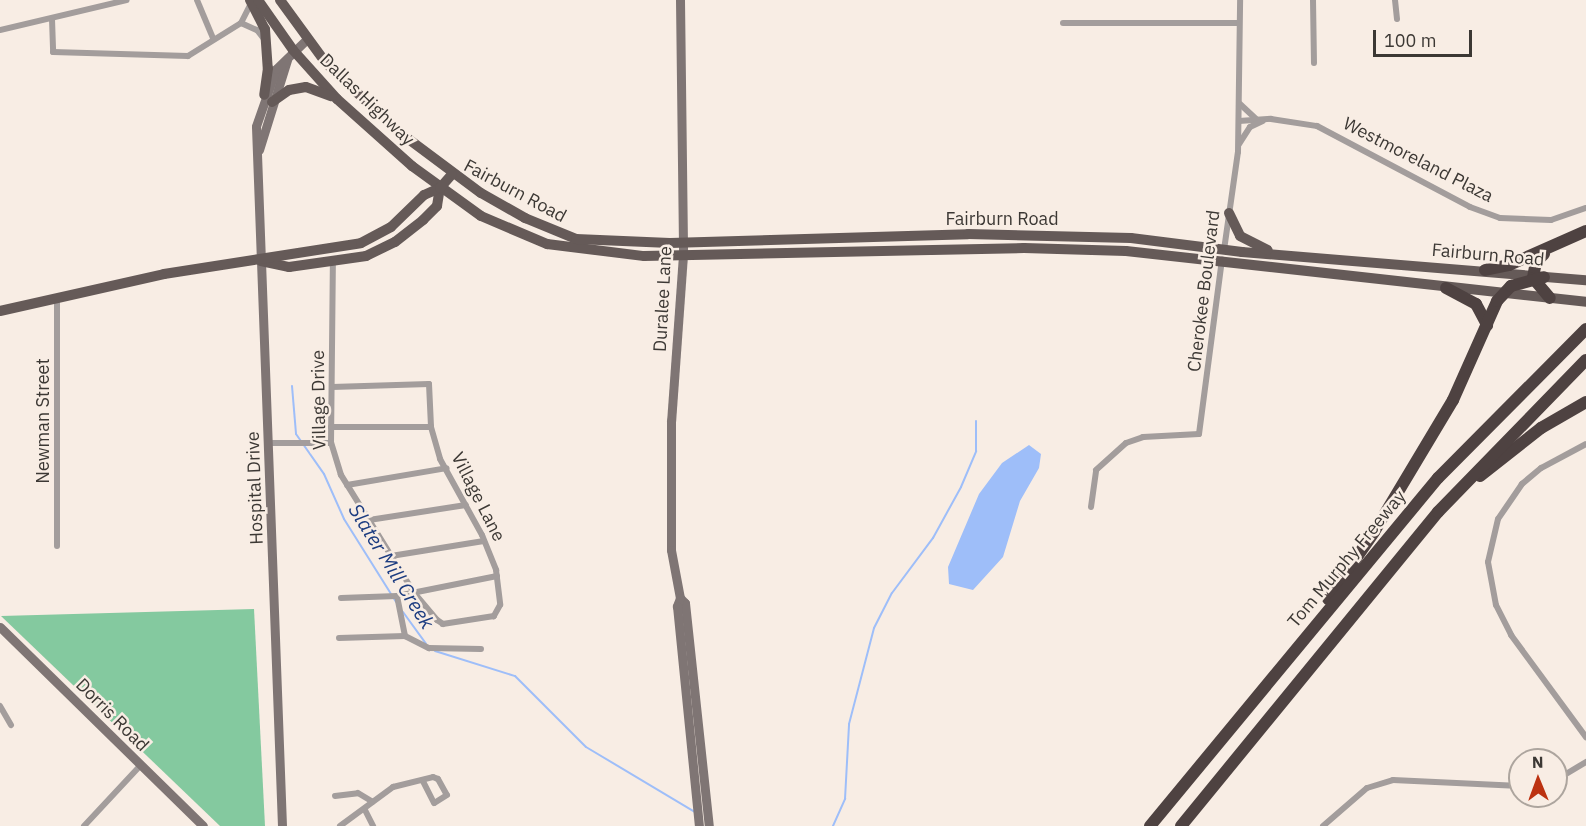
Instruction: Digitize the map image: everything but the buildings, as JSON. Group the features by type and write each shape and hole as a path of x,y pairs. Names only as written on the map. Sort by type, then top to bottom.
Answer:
{"highway":[{"path":"1485,270 1509,266 1586,231"},
{"path":"1550,249 1536,262 1536,277 1550,298"},
{"path":"1282,666 1374,532 1426,446 1464,381 1487,325 1503,294 1536,277"},
{"path":"1446,288 1476,304 1487,325"},
{"name":"Tom Murphy Freeway","path":"1150,826 1446,469 1586,329"},
{"path":"1180,826 1438,512 1586,360"},
{"path":"1438,512 1510,450 1586,402"}],"main road":[{"name":"Dallas Highway","path":"280,0 306,40 365,103 452,174"},
{"name":"Dallas Highway","path":"253,1 290,55 440,188"},
{"path":"253,1 265,29 268,98 289,90 306,87 337,99"},
{"name":"Fairburn Road","path":"0,311 174,272 368,241 391,227 424,195 440,188 452,174 507,209 576,239 683,242 978,234 1131,238 1277,254 1586,280"},
{"name":"Fairburn Road","path":"440,188 480,216 546,244 618,255 1034,248 1126,251 1586,302"},
{"name":"Fairburn Road","path":"260,260 289,267 333,264 382,250 409,232 437,206 440,188"},
{"path":"1229,213 1240,236 1277,254"}],"street":[{"path":"0,30 52,19 62,12 127,0"},
{"path":"197,0 213,38"},
{"name":"Duralee Lane","path":"680,0 683,255 671,458 671,550 680,598 677,606 699,826"},
{"name":"Cherokee Boulevard","path":"1091,507 1096,470 1126,443 1143,437 1199,434 1238,145 1240,0"},
{"path":"1313,0 1314,63"},
{"path":"1395,0 1397,19"},
{"path":"52,19 53,52 188,56 213,38 241,23 253,1"},
{"path":"241,23 256,30 267,43"},
{"path":"1064,23 1239,23"},
{"name":"Hospital Drive","path":"282,826 270,443 260,260 259,150 256,126 268,98 276,69 306,40"},
{"path":"1239,103 1257,120"},
{"path":"1238,145 1250,127 1271,119"},
{"name":"Westmoreland Plaza","path":"1239,121 1271,119 1317,126 1470,207 1500,218 1551,220 1586,208"},
{"name":"Village Drive","path":"333,264 331,443 346,485 413,591 443,624 494,616 499,611"},
{"name":"Newman Street","path":"57,297 57,546"},
{"name":"Village Lane","path":"332,387 429,384 430,427 447,468 484,541 497,576 499,611"},
{"path":"331,428 430,427"},
{"path":"270,443 331,443"},
{"path":"1586,444 1540,468 1522,484 1498,519 1488,562 1496,604 1511,635 1586,737"},
{"path":"346,485 447,468"},
{"path":"369,520 466,505"},
{"path":"391,556 484,541"},
{"path":"340,598 397,596 497,576"},
{"path":"397,596 405,636"},
{"name":"Duralee Lane","path":"680,598 685,603 709,826"},
{"name":"Dorris Road","path":"0,627 202,826"},
{"path":"339,638 405,636 429,648 481,649"},
{"path":"0,706 11,725"},
{"path":"1568,773 1586,762"},
{"path":"84,826 140,766"},
{"path":"1323,826 1367,788 1393,780 1508,785"},
{"path":"340,826 365,810 393,787 423,781"},
{"path":"335,796 358,794 373,802"},
{"path":"365,810 373,826"}],"green space":[{"path":"254,609 265,826 220,826 1,616"}],"water":[{"path":"1029,445 1041,454 1039,468 1020,501 1003,557 973,590 949,584 948,567 979,494 1002,463"}],"waterway":[{"name":"Slater Mill Creek","path":"292,386 296,434 324,474 344,519 396,602"},
{"path":"833,826 845,799 849,724 874,628 892,593 933,538 961,487 976,451 976,421"},
{"name":"Slater Mill Creek","path":"403,612 426,644"},
{"name":"Slater Mill Creek","path":"435,651 515,676 586,747 695,812"}]}
